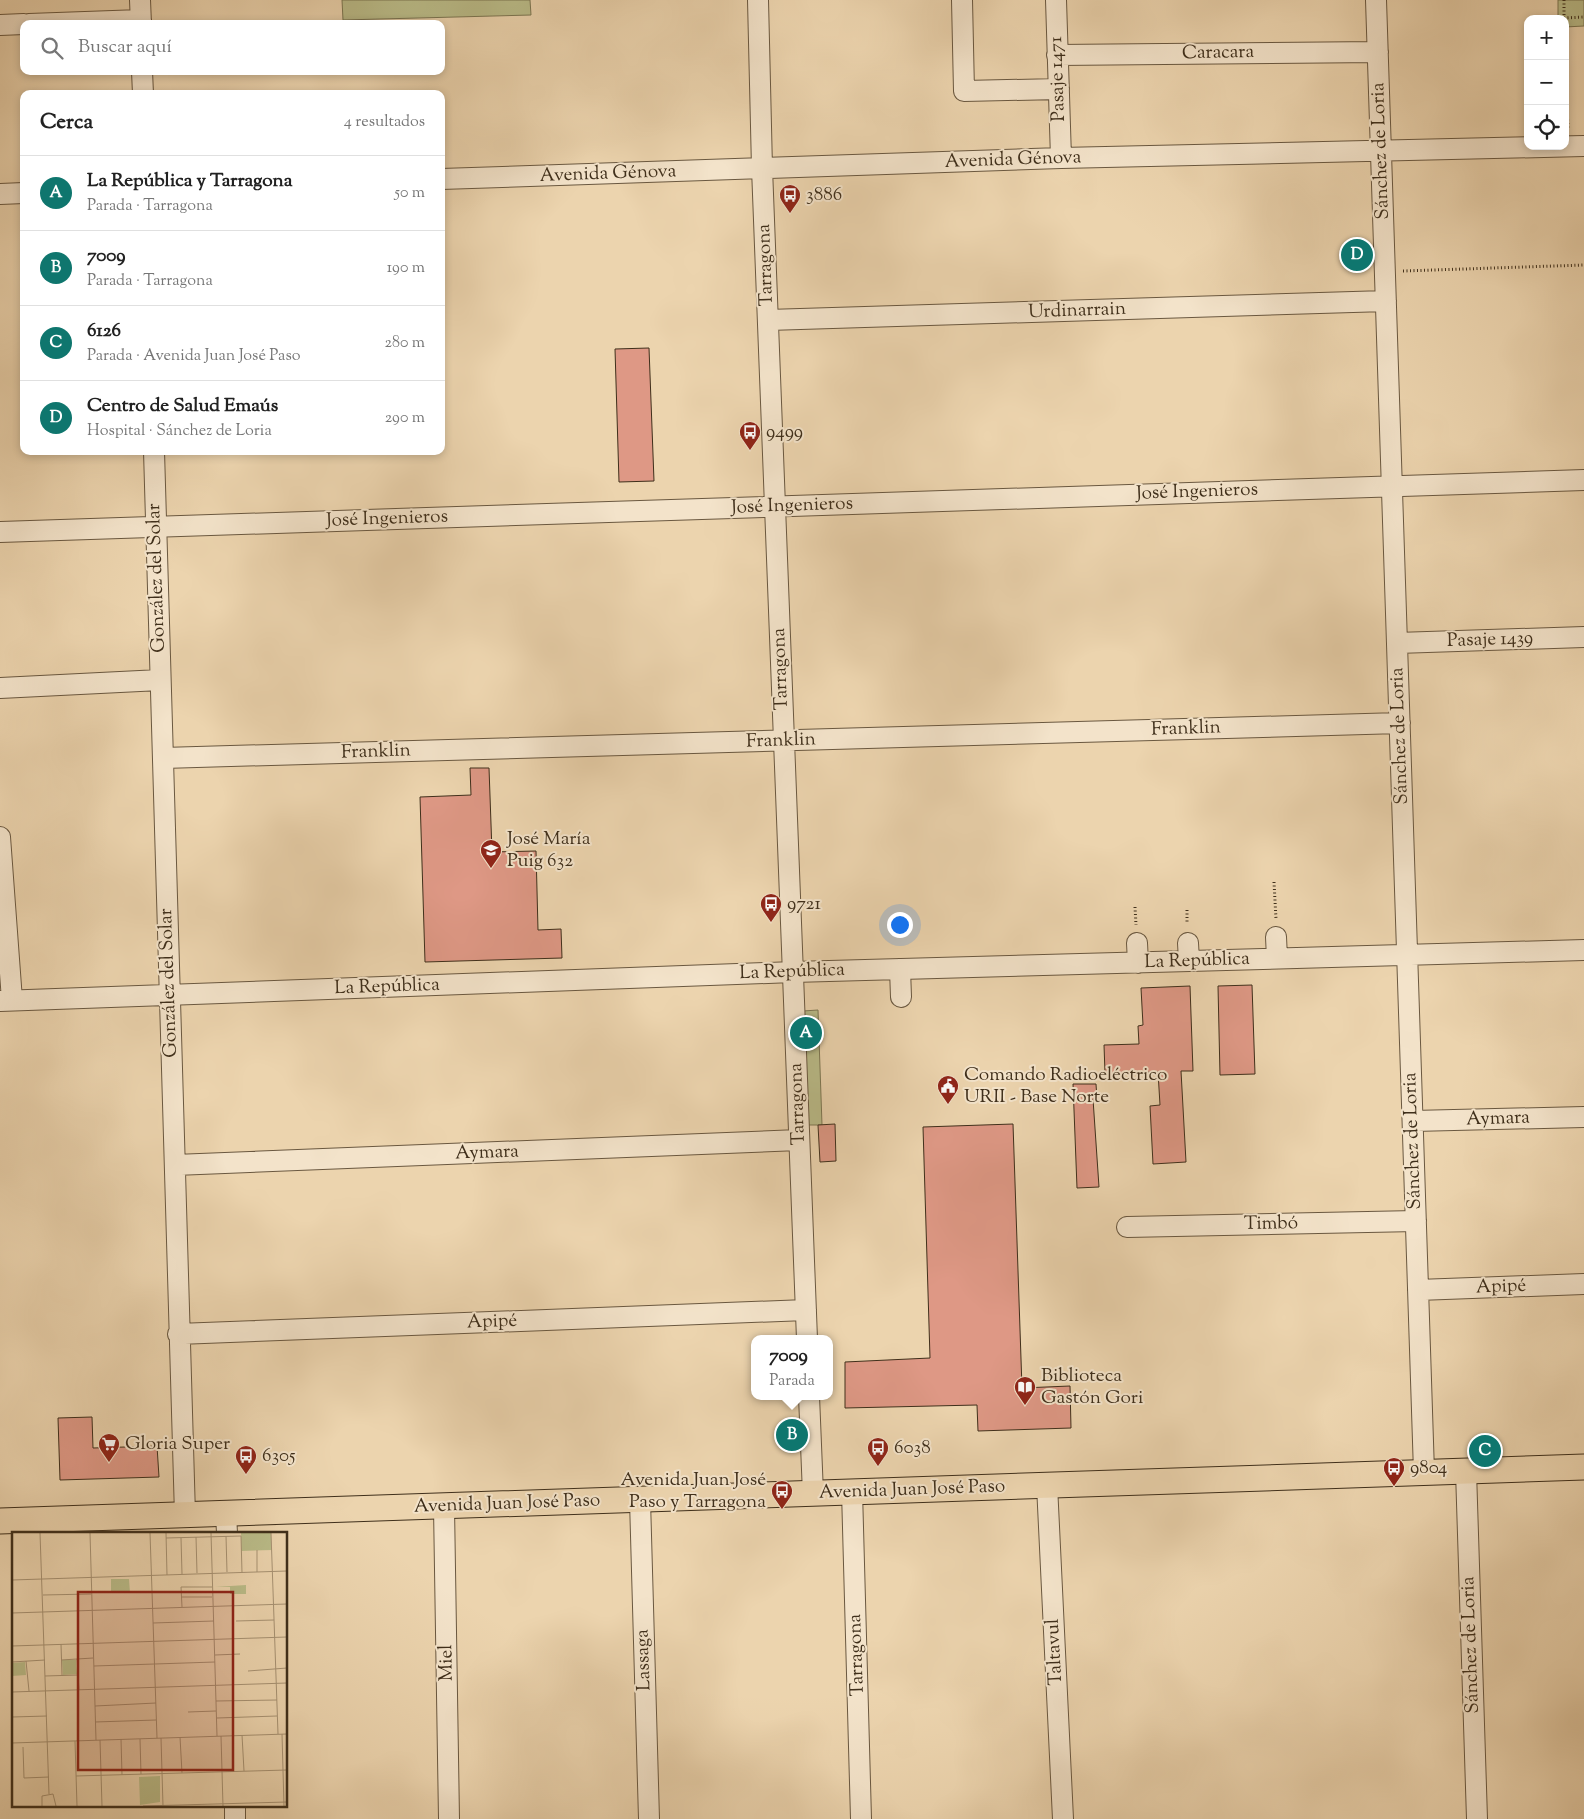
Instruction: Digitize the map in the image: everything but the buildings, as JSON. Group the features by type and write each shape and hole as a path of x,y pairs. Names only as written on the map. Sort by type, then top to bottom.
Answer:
{"main road":[{"name":"Avenida Juan José Paso","path":"0,1521 185,1515 226,1523 444,1507 852,1491 1584,1467"}],"street":[{"path":"140,0 141,20"},
{"name":"Tarragona","path":"758,0 762,168 807,1335"},
{"path":"962,0 964,91 1058,89"},
{"name":"Pasaje 1471","path":"1056,0 1061,158"},
{"name":"Sánchez de Loria","path":"1376,0 1424,1472"},
{"path":"0,25 20,24"},
{"name":"Caracara","path":"1058,55 1378,52"},
{"path":"142,75 143,90"},
{"name":"Avenida Génova","path":"445,179 1061,158 1576,146"},
{"path":"0,194 20,194"},
{"name":"Urdinarrain","path":"768,320 1386,301"},
{"name":"González del Solar","path":"154,455 175,1166 178,1334 185,1515"},
{"name":"José Ingenieros","path":"0,532 1584,480"},
{"name":"Pasaje 1439","path":"1397,644 1584,637"},
{"path":"0,688 160,680"},
{"name":"Franklin","path":"163,758 1400,723"},
{"path":"0,847 6,1000"},
{"path":"1276,937 1278,958"},
{"name":"La República","path":"6,1000 900,969 1138,953 1188,952 1278,958 1584,950"},
{"path":"900,969 901,997"},
{"name":"Aymara","path":"1413,1121 1584,1117"},
{"name":"Aymara","path":"175,1166 799,1140"},
{"name":"Timbó","path":"1127,1227 1416,1221"},
{"name":"Apipé","path":"1418,1290 1584,1284"},
{"name":"Apipé","path":"178,1334 806,1310"},
{"path":"809,1400 813,1494"},
{"name":"Sánchez de Loria","path":"1466,1471 1477,1819"},
{"name":"Taltavul","path":"1047,1485 1062,1819"},
{"name":"Tarragona","path":"852,1491 861,1819"},
{"name":"Lassaga","path":"640,1500 649,1819"},
{"name":"Miel","path":"444,1507 449,1819"},
{"path":"235,1806 235,1819"}],"path":[{"path":"1564,0 1564,15"},
{"path":"1569,18 1584,17"},
{"path":"1566,60 1576,146"},
{"path":"1385,272 1584,265"},
{"path":"1274,882 1276,937"}],"green space":[{"path":"342,0 530,0 531,15 343,20"},
{"path":"1558,0 1584,0 1584,26 1569,27 1569,15 1558,15"},
{"path":"818,1010 822,1125 808,1125 803,1011"}],"place":[{"name":"3886","path":"790,214"},
{"name":"Centro de Salud Emaús","path":"1357,255"},
{"name":"9499","path":"750,451"},
{"name":"José María Puig 632","path":"491,869"},
{"name":"9721","path":"771,923"},
{"name":"La República y Tarragona","path":"806,1033"},
{"name":"Comando Radioeléctrico URII - Base Norte","path":"948,1105"},
{"name":"Biblioteca Gastón Gori","path":"1025,1406"},
{"name":"7009","path":"792,1435"},
{"name":"6126","path":"1485,1451"},
{"name":"Gloria Super","path":"109,1463"},
{"name":"6038","path":"878,1467"},
{"name":"6305","path":"246,1475"},
{"name":"9804","path":"1394,1487"},
{"name":"Avenida Juan José Paso y Tarragona","path":"782,1510"}]}
